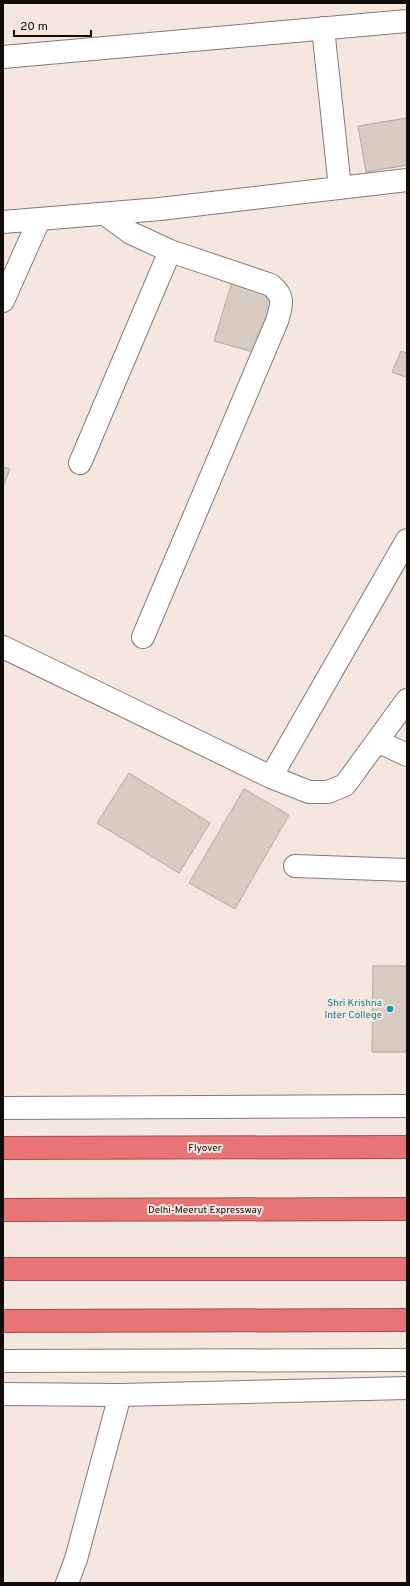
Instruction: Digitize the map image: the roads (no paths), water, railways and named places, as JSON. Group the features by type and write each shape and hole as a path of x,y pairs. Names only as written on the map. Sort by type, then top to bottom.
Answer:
{"highway":[{"name":"Flyover","path":"3,1148 407,1147"},
{"name":"Delhi-Meerut Expressway","path":"3,1210 407,1209"},
{"path":"3,1269 407,1269"},
{"path":"3,1321 407,1320"}],"street":[{"path":"3,57 407,21"},
{"path":"323,28 340,188"},
{"path":"3,222 105,214 407,180"},
{"path":"105,214 131,233 170,251 271,285 280,293 282,304 278,321 143,638"},
{"path":"3,301 39,220"},
{"path":"80,463 170,251"},
{"path":"271,777 407,540"},
{"path":"3,647 271,777 309,792 328,792 345,786 407,700"},
{"path":"377,741 407,756"},
{"path":"295,866 407,870"},
{"path":"3,1108 407,1106"},
{"path":"3,1361 407,1360"},
{"path":"3,1394 120,1395 407,1388"},
{"path":"67,1583 76,1559 120,1395"}],"place":[{"name":"Shri Krishna Inter College","path":"390,1009"}]}
